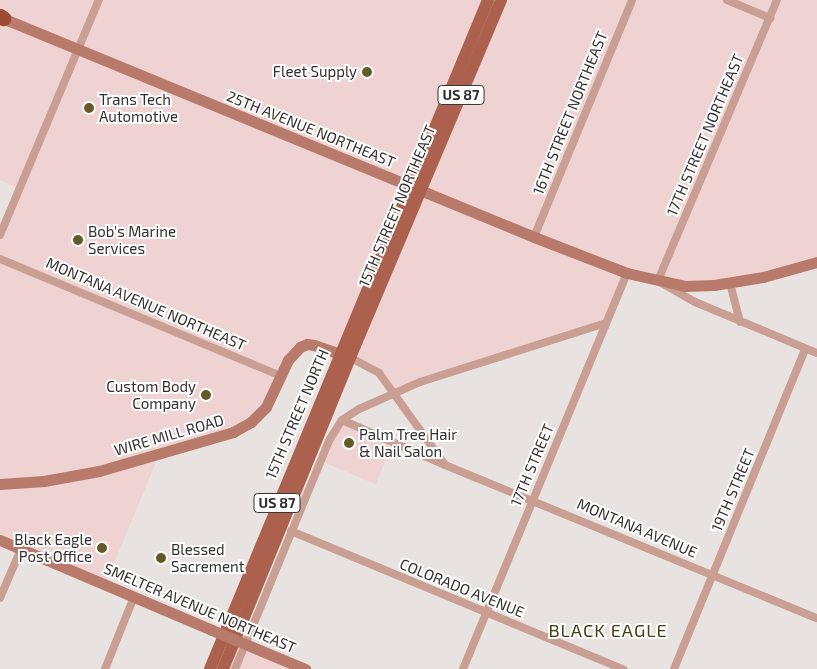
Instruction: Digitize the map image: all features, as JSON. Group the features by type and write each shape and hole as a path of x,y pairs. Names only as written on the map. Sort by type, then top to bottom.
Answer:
{"main road":[{"name":"15TH STREET NORTHEAST","path":"416,189 488,0"},
{"name":"15TH STREET NORTHEAST","path":"352,339 416,189 501,0"},
{"name":"25TH AVENUE NORTHEAST","path":"1,17 416,189 627,272 670,284 685,286 730,283"},
{"path":"730,283 817,262"},
{"name":"15TH STREET NORTH","path":"222,669 352,339"},
{"name":"WIRE MILL ROAD","path":"0,484 44,482 99,471 233,432 244,427 259,415 271,398 288,360 300,347 314,345 346,356"},
{"name":"15TH STREET NORTH","path":"210,669 346,356"},
{"name":"SMELTER AVENUE NORTHEAST","path":"0,540 305,669"}],"street":[{"path":"0,235 99,0"},
{"name":"16TH STREET NORTHEAST","path":"534,237 632,0"},
{"path":"727,0 770,18"},
{"name":"17TH STREET NORTHEAST","path":"658,281 777,0"},
{"name":"MONTANA AVENUE NORTHEAST","path":"0,259 281,376"},
{"name":"17TH STREET","path":"464,669 627,272"},
{"path":"658,281 673,292 817,353"},
{"path":"730,283 740,322"},
{"path":"235,669 241,643 292,531 330,439 342,420 359,409 420,382 606,323"},
{"name":"19TH STREET","path":"674,669 806,349"},
{"name":"WIRE MILL ROAD","path":"346,356 379,373 395,393"},
{"path":"395,393 445,465"},
{"name":"MONTANA AVENUE","path":"342,420 445,465 533,499 817,618"},
{"name":"COLORADO AVENUE","path":"292,531 623,669"},
{"path":"0,598 20,549"},
{"path":"105,669 134,597"}],"shaded area":[{"path":"0,0 488,0 340,354 300,347 271,398 244,427 159,455 105,585 0,540 0,235 20,189 0,180"},
{"path":"501,0 817,0 817,261 700,285 627,273 606,323 395,393 379,373 351,358"},
{"path":"342,420 394,442 376,484 324,462"},
{"path":"238,641 300,669 226,669"}],"place":[{"name":"Fleet Supply","path":"367,72"},
{"name":"Trans Tech Automotive","path":"89,108"},
{"name":"Bob's Marine Services","path":"78,240"},
{"name":"Custom Body Company","path":"206,395"},
{"name":"Palm Tree Hair & Nail Salon","path":"349,443"},
{"name":"Black Eagle Post Office","path":"102,548"},
{"name":"Blessed Sacrement","path":"161,558"}],"district":[{"name":"BLACK EAGLE","path":"608,630"}]}
